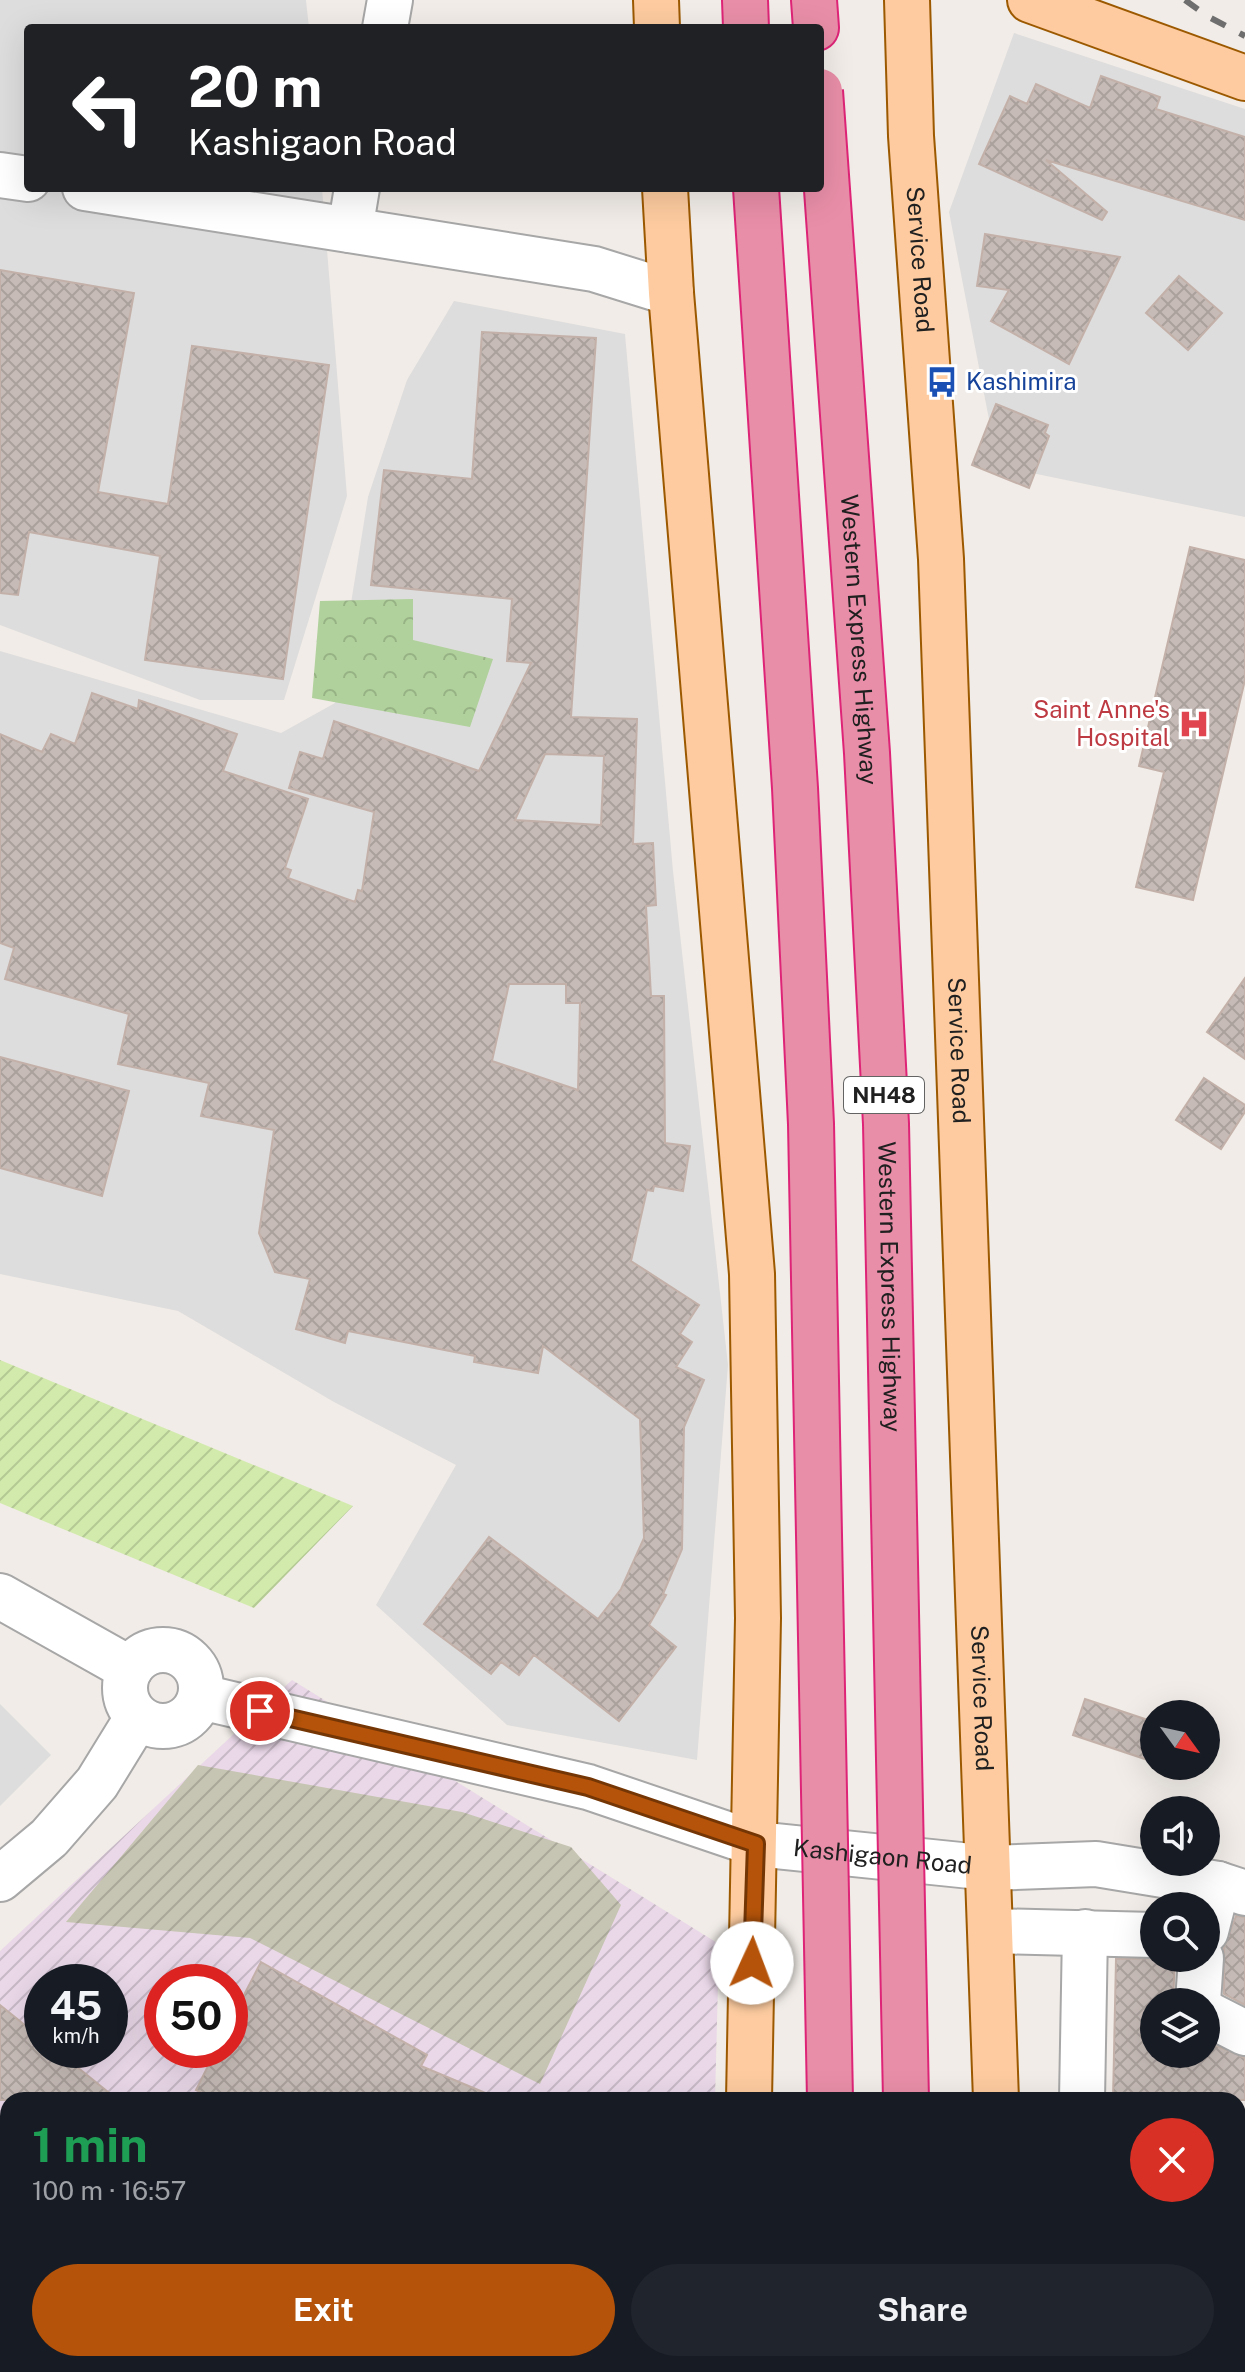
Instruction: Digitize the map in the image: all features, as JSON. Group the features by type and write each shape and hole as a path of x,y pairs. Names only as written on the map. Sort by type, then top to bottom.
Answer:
{"highway":[{"path":"745,0 746,24"},
{"path":"814,0 816,24"},
{"name":"Western Express Highway","path":"824,147 867,753 885,1108 906,2092"},
{"name":"NH48","path":"756,192 795,788 811,1124 830,2092"}],"main road":[{"path":"656,0 657,24"},
{"name":"Service Road","path":"907,0 911,136 941,559 996,2092"},
{"path":"1030,0 1245,78"},
{"path":"665,192 752,1274 758,1618 749,2092"}],"street":[{"path":"386,24 390,0"},
{"path":"0,175 24,178"},
{"path":"110,192 594,269 671,293"},
{"path":"350,230 356,192"},
{"path":"0,1596 130,1669"},
{"path":"171,1650 189,1660 200,1676 201,1697 192,1714 175,1725 155,1727 137,1718 126,1702 125,1681 130,1669 150,1651 171,1650"},
{"name":"Kashigaon Road","path":"201,1697 588,1787 756,1844 990,1868 1096,1864 1232,1889"},
{"path":"0,1879 49,1838 97,1783 137,1718"},
{"path":"1220,1908 1232,1889"},
{"path":"992,1931 1140,1934"},
{"path":"1082,2092 1085,1932"},
{"path":"1220,2020 1245,2033"}],"shaded area":[{"path":"0,0 306,0 309,24 24,24 24,192 322,192 347,496 284,700 200,700 0,625"},
{"path":"1014,33 1245,109 1245,517 998,466 949,212"},
{"path":"454,301 625,334 673,871 728,1365 697,1760 507,1725 376,1605 456,1465 334,1402 178,1311 0,1274 0,651 281,733 335,703 368,497 407,380"},
{"path":"292,1680 719,1944 715,2092 0,2092 0,1951"},
{"path":"0,1704 51,1755 0,1806"},
{"path":"198,1765 462,1812 571,1847 621,1905 540,2084 250,1938 66,1922"}],"green space":[{"path":"413,599 413,640 493,659 470,727 312,698 320,601"},
{"path":"0,1360 353,1506 254,1608 0,1503"}],"building":[{"path":"1101,76 1160,97 1156,109 1245,137 1245,220 1046,160 1107,212 1102,220 979,164 1010,96 1027,104 1036,84 1090,108"},
{"path":"985,234 1120,257 1069,364 991,321 1009,290 977,286"},
{"path":"0,270 134,293 98,492 168,504 192,346 329,365 283,679 145,660 160,556 29,532 18,595 0,593"},
{"path":"1179,276 1222,313 1188,350 1146,313"},
{"path":"482,332 596,338 571,717 637,719 633,844 653,843 656,905 646,906 651,996 664,996 665,1143 690,1146 683,1191 654,1186 653,1191 647,1190 631,1261 699,1305 680,1334 692,1342 676,1367 704,1380 684,1427 682,1549 663,1594 666,1595 649,1625 676,1647 619,1721 534,1655 519,1675 501,1662 491,1674 424,1624 489,1537 598,1619 621,1589 644,1538 640,1419 543,1346 538,1373 474,1362 475,1356 348,1331 345,1343 296,1329 310,1279 275,1272 259,1233 274,1130 201,1116 209,1083 118,1064 129,1014 5,979 14,948 0,943 0,734 42,752 51,734 75,744 92,693 138,709 139,700 237,734 223,771 308,799 285,868 291,870 288,878 355,902 358,890 362,891 374,812 289,788 300,752 323,759 334,721 479,771 531,663 507,661 512,599 371,585 384,470 472,479","holes":["545,754 604,756 601,825 515,820","509,984 566,984 566,1003 580,1003 578,1090 492,1061"]},
{"path":"996,404 1048,425 1045,433 1049,436 1029,488 972,465"},
{"path":"1190,547 1245,560 1245,680 1193,900 1136,887 1164,772 1139,766"},
{"path":"1245,978 1245,1059 1207,1032"},
{"path":"0,1057 129,1091 102,1196 0,1168"},
{"path":"1204,1078 1245,1105 1245,1112 1221,1149 1176,1120"},
{"path":"1085,1699 1140,1717 1140,1757 1073,1735"},
{"path":"1236,1916 1245,1917 1245,2005 1224,1994 1224,1948"},
{"path":"1116,1959 1140,1959 1140,1972 1174,1972 1174,1988 1140,1988 1140,2068 1220,2068 1220,2047 1245,2058 1245,2092 1113,2092"},
{"path":"261,1962 427,2055 421,2066 483,2092 200,2092 196,2090 207,2068 248,2068 248,1987"},
{"path":"0,2005 24,2024 24,2068 78,2068 108,2092 0,2092"}],"railway":[{"path":"1185,0 1207,16 1245,36"}],"place":[{"name":"Kashimira","path":"942,382"},
{"name":"Saint Anne's Hospital","path":"1194,724"}],"route":[{"path":"260,1711 588,1787 756,1844 752,1963"}]}
